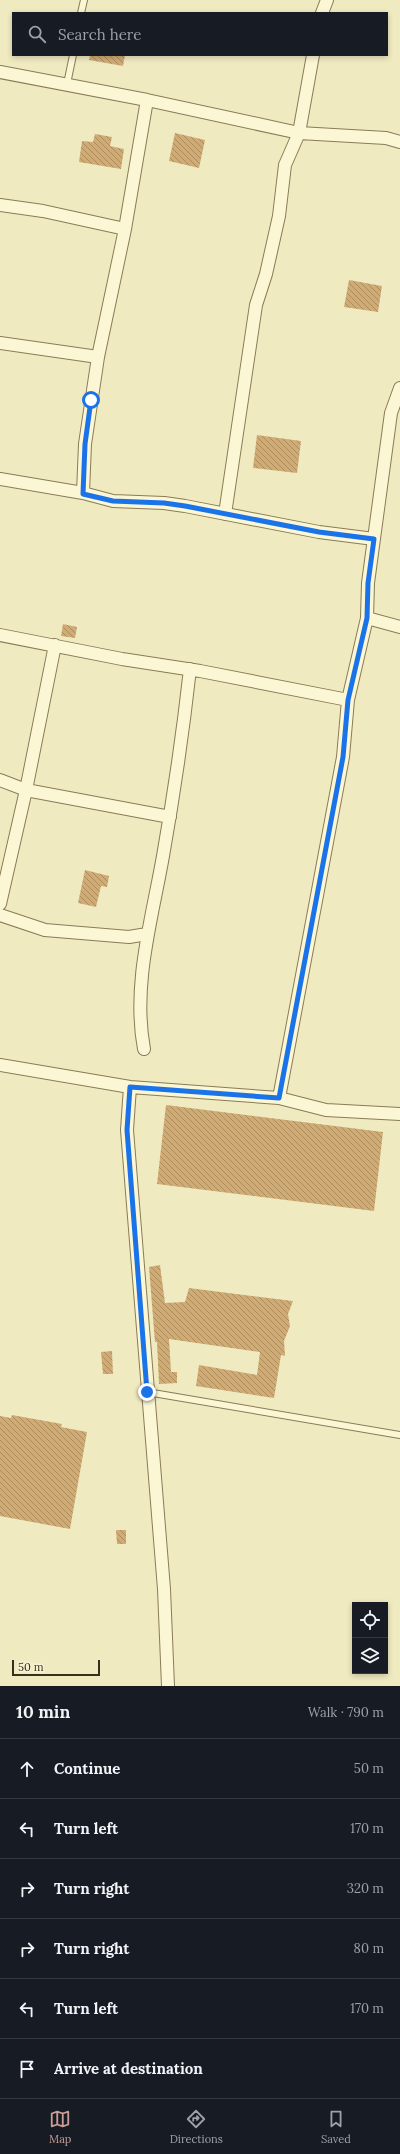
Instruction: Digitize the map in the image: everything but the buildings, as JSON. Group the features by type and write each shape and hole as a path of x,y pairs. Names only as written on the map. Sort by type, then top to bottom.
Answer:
{"street":[{"path":"322,12 327,0"},
{"path":"225,514 256,305 266,274 279,216 284,165 299,133 313,56"},
{"path":"0,72 146,100 299,133 386,138 400,142"},
{"path":"83,494 85,444 98,357 125,228 146,100"},
{"path":"0,205 125,228"},
{"path":"0,343 98,357"},
{"path":"279,1098 343,757 348,700 367,618 368,583 391,413 400,388"},
{"path":"0,479 113,501 164,503 319,532 374,539"},
{"path":"367,618 400,627"},
{"path":"0,635 55,644 122,659 190,669 348,700"},
{"path":"0,904 26,790 55,644"},
{"path":"144,1049 139,1023 146,934 170,816 190,669"},
{"path":"0,780 26,790 170,816"},
{"path":"0,915 44,930 129,937 146,934"},
{"path":"0,1065 130,1087 279,1098 326,1110 400,1114"},
{"path":"130,1087 127,1130 164,1589 168,1686"}],"lane":[{"path":"81,12 84,0"},
{"path":"67,84 73,56"},
{"path":"147,1392 400,1435"}],"route":[{"path":"91,400 85,444 83,494 113,501 164,503 185,506 319,532 374,539 368,583 367,618 348,700 343,757 279,1098 130,1087 127,1130 147,1392"}]}
